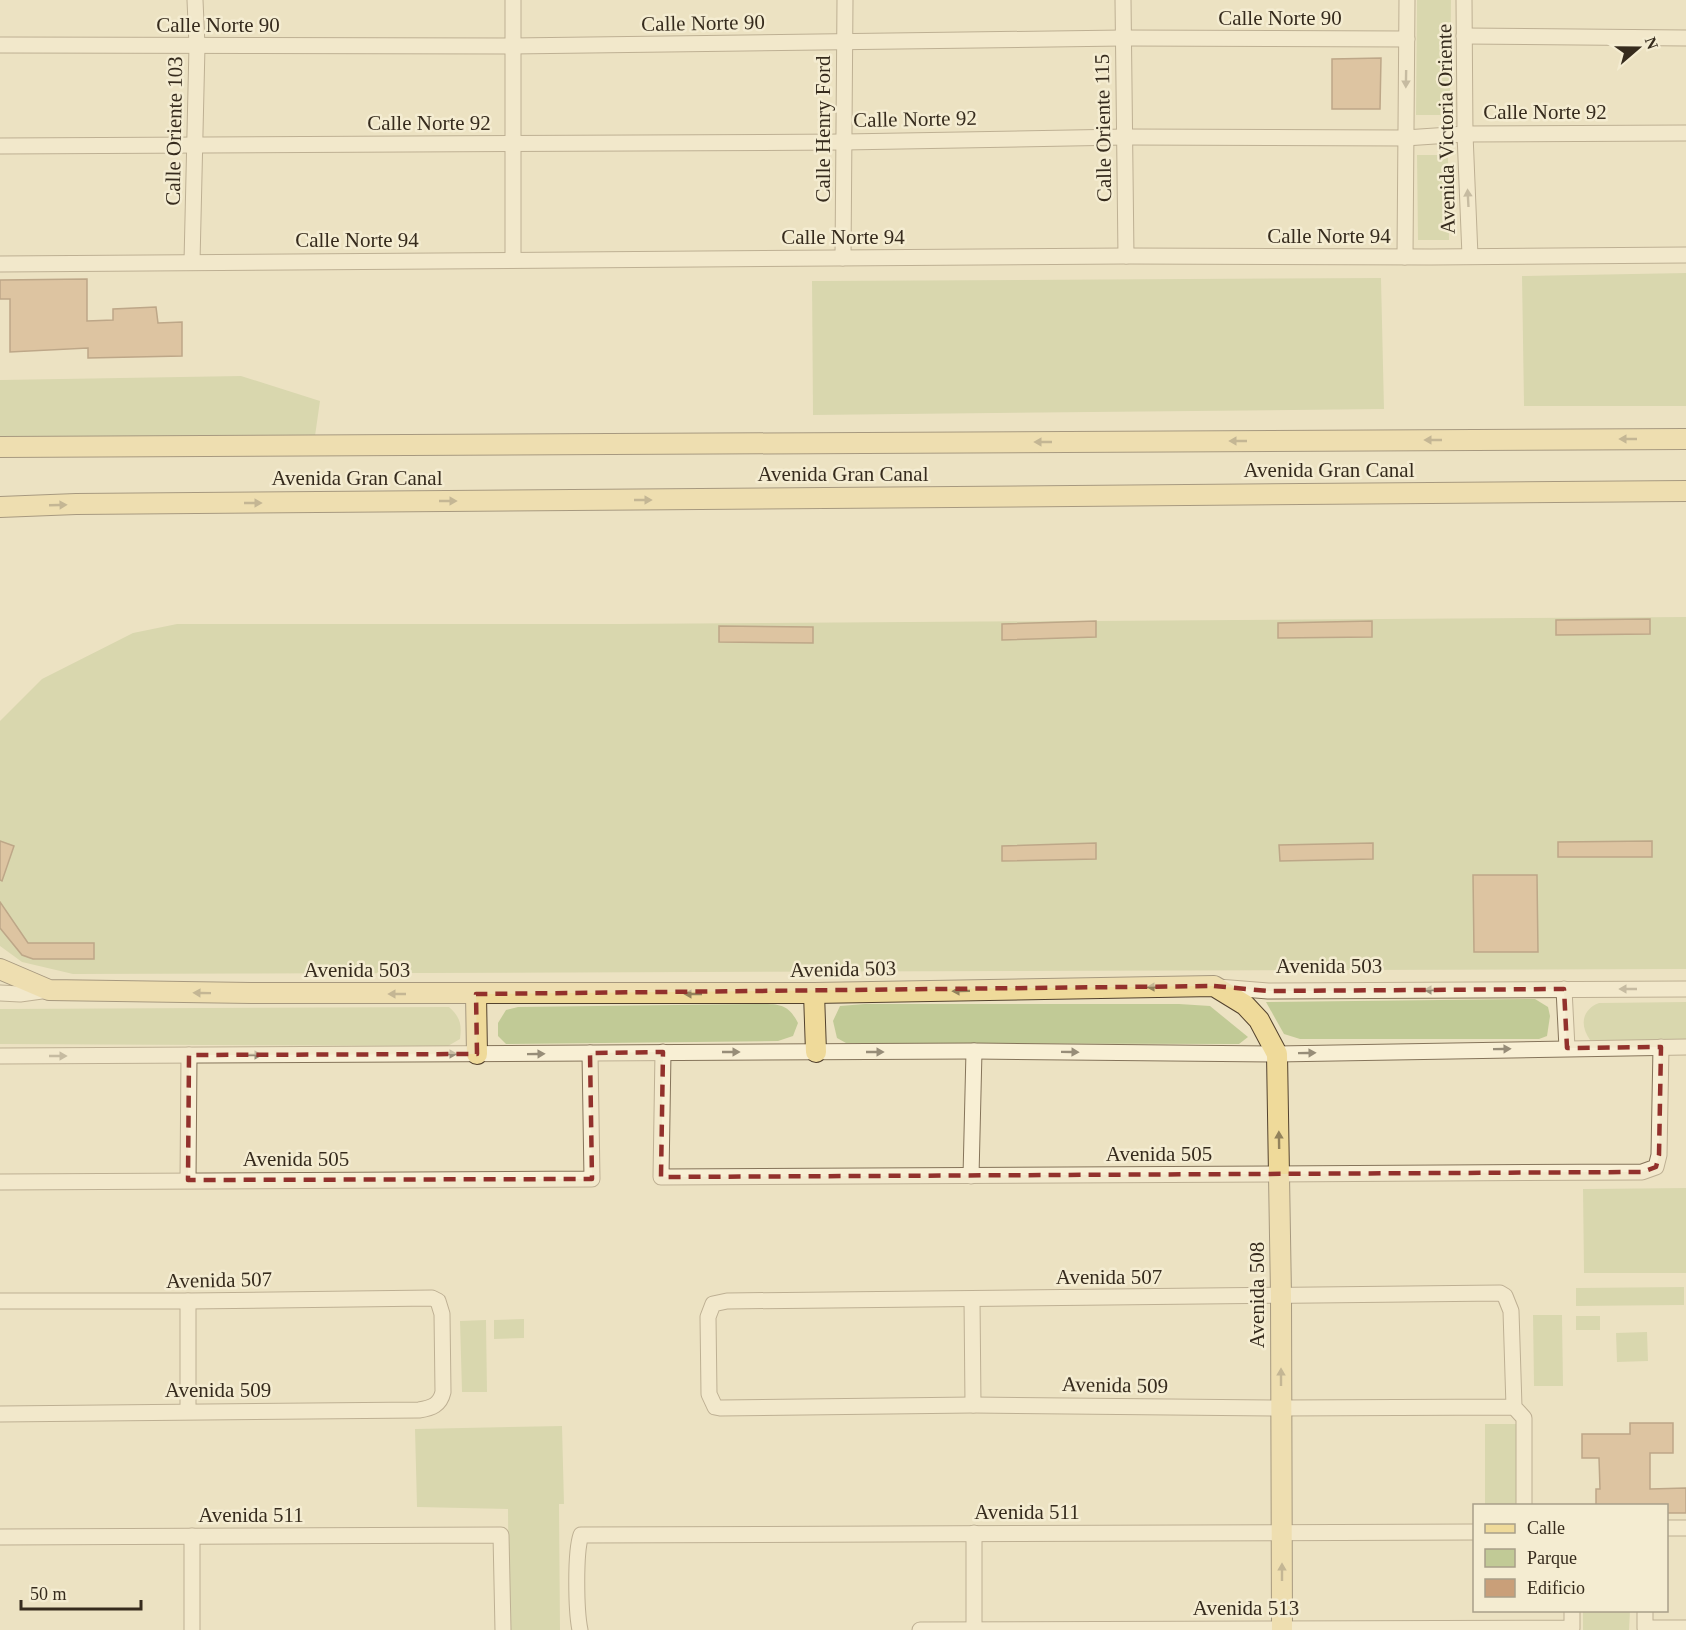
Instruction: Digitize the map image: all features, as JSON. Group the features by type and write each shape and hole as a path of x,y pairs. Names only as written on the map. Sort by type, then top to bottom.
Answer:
{"main road":[{"name":"Avenida Gran Canal","path":"0,447 1686,439"},
{"name":"Avenida Gran Canal","path":"0,507 76,504 1686,491"},
{"path":"0,969 49,990"},
{"name":"Avenida 503","path":"49,990 476,994 814,993 1214,986"},
{"name":"Avenida 508","path":"1214,986 1245,1005 1259,1020 1277,1054 1280,1174 1282,1629"},
{"path":"814,993 816,1052"},
{"path":"476,994 477,1054"}],"street":[{"name":"Calle Oriente 103","path":"192,262 195,0"},
{"path":"513,0 513,260"},
{"name":"Calle Henry Ford","path":"843,258 845,0"},
{"name":"Calle Oriente 115","path":"1123,0 1126,256"},
{"name":"Avenida Victoria Oriente","path":"1406,257 1407,0"},
{"name":"Avenida Victoria Oriente","path":"1464,0 1465,134 1470,256"},
{"path":"1464,36 1686,38"},
{"name":"Calle Norte 90","path":"0,45 512,45 1123,38 1407,39"},
{"name":"Calle Norte 92","path":"0,146 844,142 1125,137 1405,138 1465,134 1686,133"},
{"name":"Calle Norte 94","path":"0,264 1126,256 1686,255"},
{"name":"Avenida 503","path":"1214,986 1268,991 1686,989"},
{"path":"1564,989 1567,1048"},
{"name":"Avenida 503","path":"0,993 20,994 49,990"},
{"name":"Avenida 505","path":"663,1052 661,1177 972,1176 1642,1172 1656,1167 1659,1155 1661,1047"},
{"path":"0,1056 974,1051 1277,1054 1686,1047"},
{"path":"972,1176 974,1051"},
{"name":"Avenida 505","path":"0,1182 592,1179 591,1053"},
{"path":"188,1180 189,1055"},
{"name":"Avenida 507","path":"715,1407 709,1394 708,1317 714,1304 728,1301 1492,1292 1505,1296 1511,1311 1514,1407"},
{"name":"Avenida 507","path":"0,1301 426,1298 438,1301 442,1314 443,1392 441,1400 436,1405"},
{"path":"972,1299 973,1405"},
{"path":"188,1301 188,1411"},
{"name":"Avenida 509","path":"0,1414 419,1410 436,1405"},
{"name":"Avenida 509","path":"715,1407 726,1409 973,1405 1281,1408 1514,1407"},
{"path":"1514,1407 1524,1418 1524,1504"},
{"path":"1668,1528 1686,1528"},
{"name":"Avenida 511","path":"580,1630 577,1613 578,1546 581,1535 1473,1532"},
{"path":"974,1533 974,1630"},
{"name":"Avenida 511","path":"0,1537 501,1535 502,1630"},
{"path":"192,1536 192,1630"},
{"name":"Avenida 513","path":"920,1630 1572,1628 1572,1612"},
{"path":"1645,1612 1645,1628 1686,1628"}],"highlighted area":[{"path":"1214,986 1268,991 1564,989 1567,1048 1661,1047 1659,1155 1656,1167 1642,1172 661,1177 663,1052 590,1053 592,1179 188,1180 189,1055 477,1054 476,994"}],"green space":[{"path":"1417,0 1451,0 1450,115 1416,115"},
{"path":"1417,155 1448,155 1449,240 1418,240"},
{"path":"1686,273 1686,406 1524,406 1522,276"},
{"path":"1381,278 1384,409 813,415 812,281"},
{"path":"241,376 320,401 315,436 0,436 0,380"},
{"path":"1686,617 1686,969 73,974 22,962 0,946 0,721 42,679 133,633 177,624 617,624"},
{"path":"1535,999 1548,1007 1550,1016 1547,1036 1539,1039 1300,1039 1284,1034 1266,1002"},
{"path":"1686,1002 1686,1040 1590,1040 1585,1029 1586,1014 1599,1003"},
{"path":"757,1004 786,1008 798,1023 793,1036 778,1041 506,1044 498,1036 498,1023 506,1010 518,1007"},
{"path":"865,1004 1179,1004 1210,1006 1248,1037 1239,1044 846,1043 837,1038 833,1021 840,1006"},
{"path":"449,1007 458,1018 461,1034 460,1039 448,1046 0,1044 0,1009"},
{"path":"1686,1188 1686,1273 1584,1273 1583,1189"},
{"path":"1684,1287 1684,1305 1576,1306 1576,1288"},
{"path":"1533,1315 1562,1315 1563,1386 1534,1386"},
{"path":"1576,1316 1600,1316 1600,1330 1576,1330"},
{"path":"524,1319 524,1338 494,1339 494,1320"},
{"path":"486,1320 487,1392 462,1392 460,1321"},
{"path":"1647,1332 1648,1361 1617,1362 1616,1333"},
{"path":"1485,1424 1519,1424 1518,1504 1485,1504"},
{"path":"562,1426 564,1504 559,1504 560,1630 509,1630 508,1509 417,1507 415,1429"},
{"path":"1583,1612 1630,1612 1629,1630 1583,1630"}],"building":[{"path":"1381,58 1380,109 1332,109 1332,59"},
{"path":"87,279 87,321 113,320 113,309 156,307 158,323 182,322 182,356 88,358 88,348 10,352 10,299 0,299 0,280"},
{"path":"1650,619 1650,634 1556,635 1556,620"},
{"path":"1096,621 1096,637 1002,640 1002,624"},
{"path":"1372,621 1372,637 1278,638 1278,623"},
{"path":"719,626 813,627 813,643 719,642"},
{"path":"0,841 14,846 2,881 0,880"},
{"path":"1652,841 1652,857 1558,857 1558,842"},
{"path":"1096,843 1096,859 1002,861 1002,846"},
{"path":"1373,843 1373,859 1280,861 1279,845"},
{"path":"1473,875 1537,875 1538,952 1474,952"},
{"path":"0,902 28,943 94,943 94,959 33,959 22,955 0,928"},
{"path":"1630,1423 1673,1423 1673,1453 1650,1453 1650,1489 1686,1488 1686,1513 1668,1513 1668,1504 1596,1504 1596,1489 1600,1489 1599,1458 1582,1458 1582,1434 1630,1434"}]}
